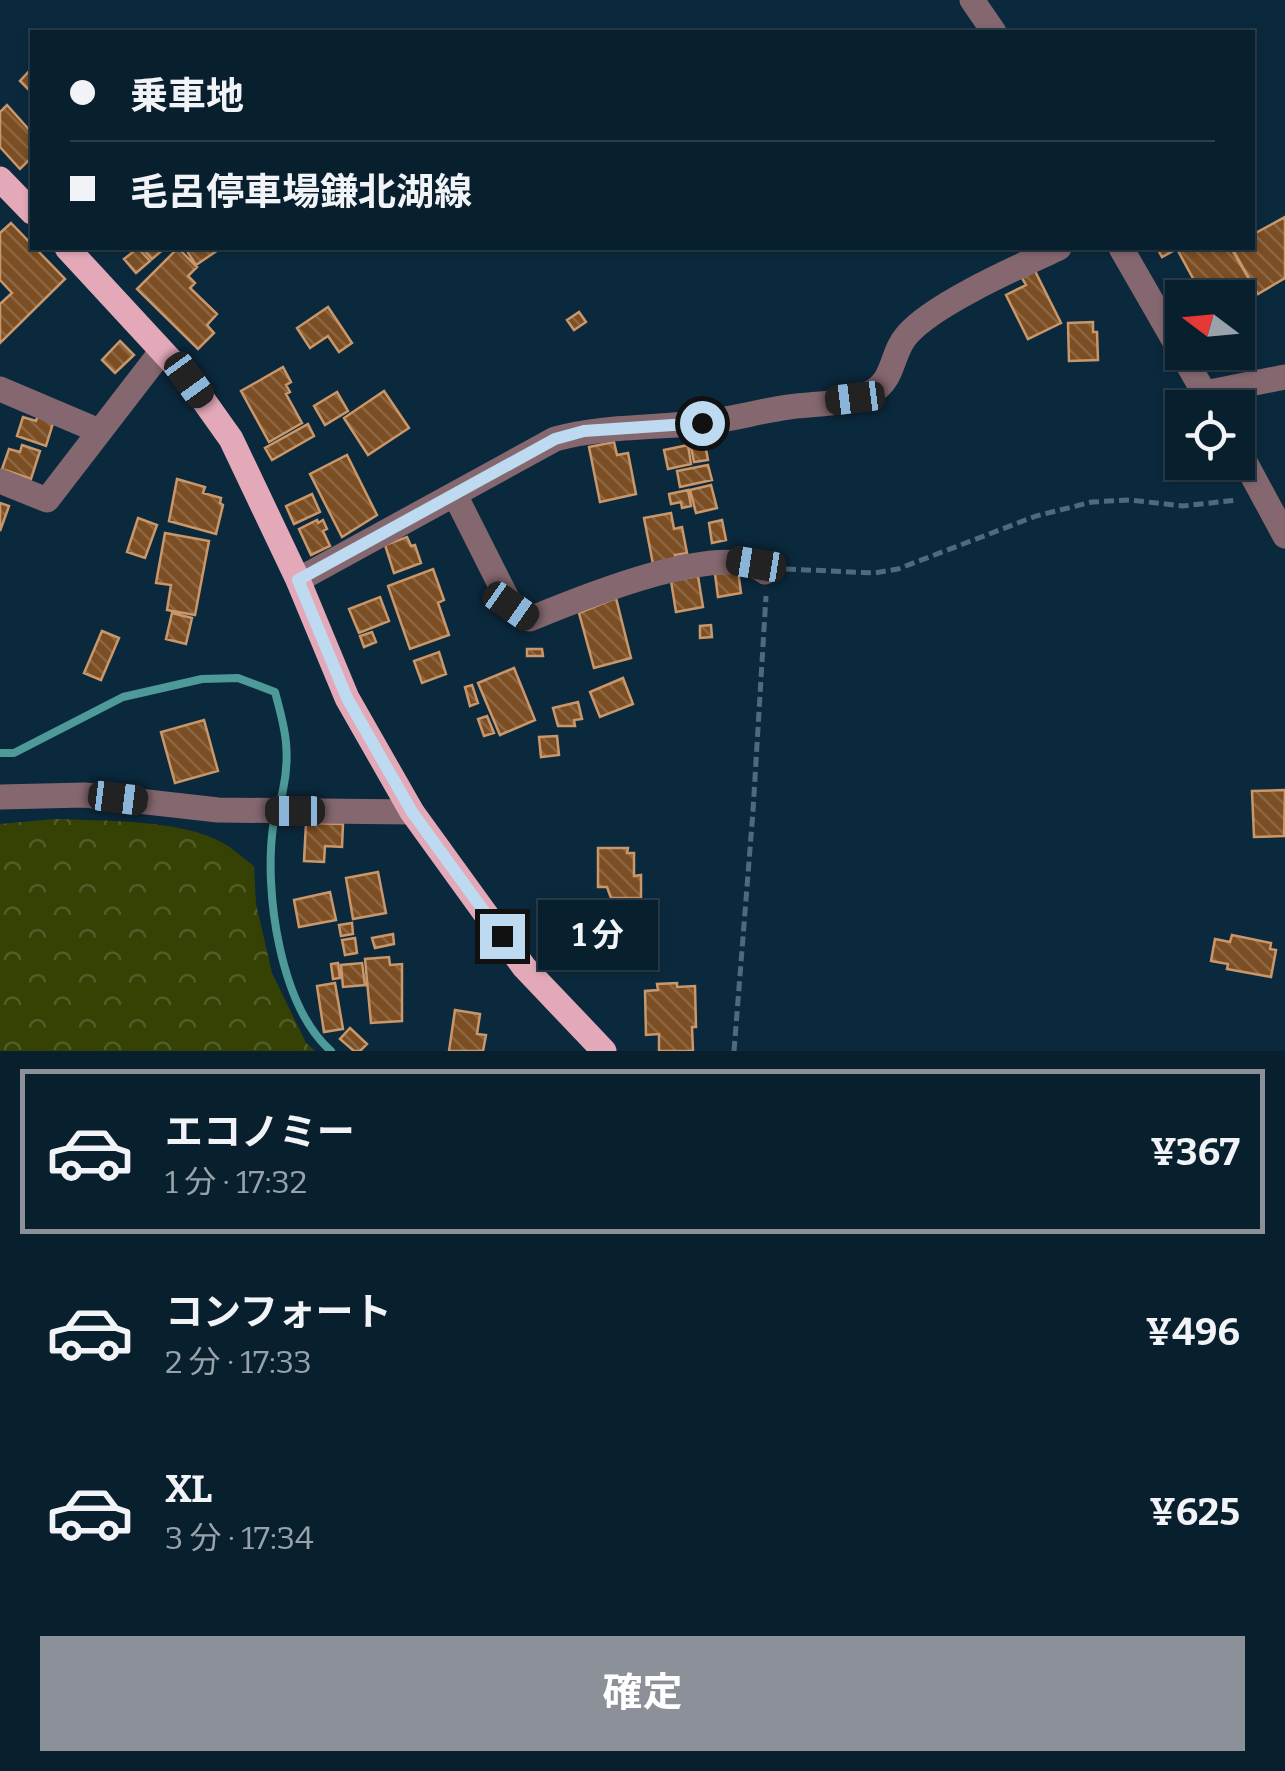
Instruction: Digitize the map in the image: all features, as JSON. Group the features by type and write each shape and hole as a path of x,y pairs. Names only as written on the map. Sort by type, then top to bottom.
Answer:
{"main road":[{"path":"0,179 30,210"},
{"path":"69,250 189,380 231,438 298,580 347,698 412,812 524,967 604,1051"}],"street":[{"path":"972,0 993,30"},
{"path":"298,580 555,439 584,431 702,423 855,398 873,391 889,377 906,336 918,326 978,288 1054,250"},
{"path":"1121,250 1203,390"},
{"path":"0,481 47,500 161,352"},
{"path":"1242,390 1285,377"},
{"path":"0,389 99,431"},
{"path":"1255,479 1285,536"},
{"path":"455,495 511,606 530,619 646,576 735,560 756,564 765,572"},
{"path":"0,797 86,794 218,810 412,812"}],"path":[{"path":"734,1051 754,811 765,572 782,569 874,573 898,569 1036,516 1092,502 1130,500 1182,506 1264,495"}],"green space":[{"path":"54,819 186,829 223,843 254,866 256,904 272,973 306,1043 315,1051 0,1051 0,824"}],"building":[{"path":"30,70 30,91 20,81"},
{"path":"7,105 30,131 30,159 20,169 0,147 0,112"},
{"path":"1285,217 1285,278 1258,294 1255,280 1250,280 1233,250 1255,250 1255,233"},
{"path":"11,223 30,243 30,250 37,250 65,279 0,343 0,304 12,293 0,280 0,233"},
{"path":"140,250 150,261 136,273 124,259"},
{"path":"144,250 163,250 152,259"},
{"path":"180,250 197,267 188,276 195,283 190,288 217,314 207,325 214,333 198,349 137,289"},
{"path":"186,250 218,250 196,265"},
{"path":"1178,250 1232,250 1249,279 1194,280"},
{"path":"1035,271 1061,323 1028,339 1006,295 1026,285 1022,278"},
{"path":"328,307 352,343 339,352 328,336 310,348 297,328"},
{"path":"579,312 586,322 574,330 567,320"},
{"path":"1093,322 1098,360 1069,361 1068,323"},
{"path":"120,341 134,355 115,373 102,360"},
{"path":"283,367 291,382 286,385 290,392 286,394 302,423 269,442 241,391"},
{"path":"384,391 409,428 368,455 344,418"},
{"path":"337,392 348,411 325,425 314,406"},
{"path":"38,415 54,420 46,446 17,436 23,417 36,421"},
{"path":"308,424 314,436 272,460 265,448"},
{"path":"614,442 617,455 628,453 636,494 600,502 589,447"},
{"path":"705,444 708,460 694,462 691,447"},
{"path":"22,445 40,451 31,479 2,469 9,449 20,452"},
{"path":"688,445 691,464 668,469 664,450"},
{"path":"347,455 377,515 342,537 310,474"},
{"path":"708,465 712,480 680,487 677,471"},
{"path":"177,479 205,487 203,493 221,498 216,534 169,521"},
{"path":"711,485 717,508 696,513 690,490"},
{"path":"688,490 691,506 671,504 669,494"},
{"path":"312,494 320,512 294,524 286,506"},
{"path":"0,503 9,506 0,531"},
{"path":"671,513 674,529 682,527 687,553 675,555 676,560 653,564 644,518"},
{"path":"138,518 157,525 145,558 127,552"},
{"path":"323,520 330,546 311,555 299,529"},
{"path":"722,520 726,540 712,543 709,523"},
{"path":"165,533 209,541 195,615 167,610 171,585 156,583"},
{"path":"407,537 411,546 415,545 421,563 394,573 385,545"},
{"path":"433,569 444,600 438,603 449,635 410,649 388,586"},
{"path":"738,571 741,593 718,597 715,574"},
{"path":"698,576 703,607 676,612 671,581"},
{"path":"380,597 389,621 359,633 349,609"},
{"path":"616,598 631,658 594,668 579,613"},
{"path":"172,613 192,618 186,644 166,639"},
{"path":"711,625 712,637 700,638 700,626"},
{"path":"102,631 119,638 101,680 84,673"},
{"path":"372,632 376,642 364,647 360,636"},
{"path":"527,649 542,649 543,656 527,656"},
{"path":"439,652 446,674 422,683 414,661"},
{"path":"514,668 535,720 500,735 478,683"},
{"path":"623,678 633,704 600,717 590,692"},
{"path":"472,685 478,703 470,706 465,687"},
{"path":"578,702 582,719 574,720 575,726 558,726 553,708"},
{"path":"487,716 494,733 484,736 478,719"},
{"path":"204,720 218,771 175,783 161,732"},
{"path":"557,736 559,755 541,757 539,737"},
{"path":"1285,790 1284,836 1254,837 1252,791"},
{"path":"306,823 343,824 342,847 325,846 324,862 304,861"},
{"path":"598,848 628,848 627,853 634,853 634,876 641,875 641,898 611,898 607,887 598,887"},
{"path":"378,872 386,913 353,919 346,878"},
{"path":"330,892 336,920 299,927 294,900"},
{"path":"570,905 594,905 594,910 604,910 607,961 569,962 569,949 562,950 562,910 570,910"},
{"path":"352,923 353,934 341,936 339,925"},
{"path":"540,933 560,933 560,958 540,958"},
{"path":"393,934 394,944 375,948 372,938"},
{"path":"1232,935 1271,943 1270,949 1276,950 1271,977 1227,969 1228,964 1211,961 1215,939 1230,942"},
{"path":"355,938 357,953 345,955 342,940"},
{"path":"389,957 390,965 402,964 402,1021 371,1023 365,959"},
{"path":"338,963 340,978 333,979 331,964"},
{"path":"362,963 365,985 343,987 341,965"},
{"path":"335,983 343,1029 324,1032 317,986"},
{"path":"677,983 677,987 695,986 693,1051 659,1051 659,1034 646,1035 645,991 658,990 657,984"},
{"path":"455,1010 480,1014 477,1034 486,1035 483,1051 449,1051"},
{"path":"350,1028 367,1044 360,1051 354,1051 340,1039"}],"waterway":[{"path":"0,753 14,753 123,697 202,679 238,678 275,692 287,752 273,827 274,915 299,1006 313,1031 331,1051"}],"route":[{"path":"502,936 412,812 347,698 298,580 555,439 584,431 702,423"}]}
